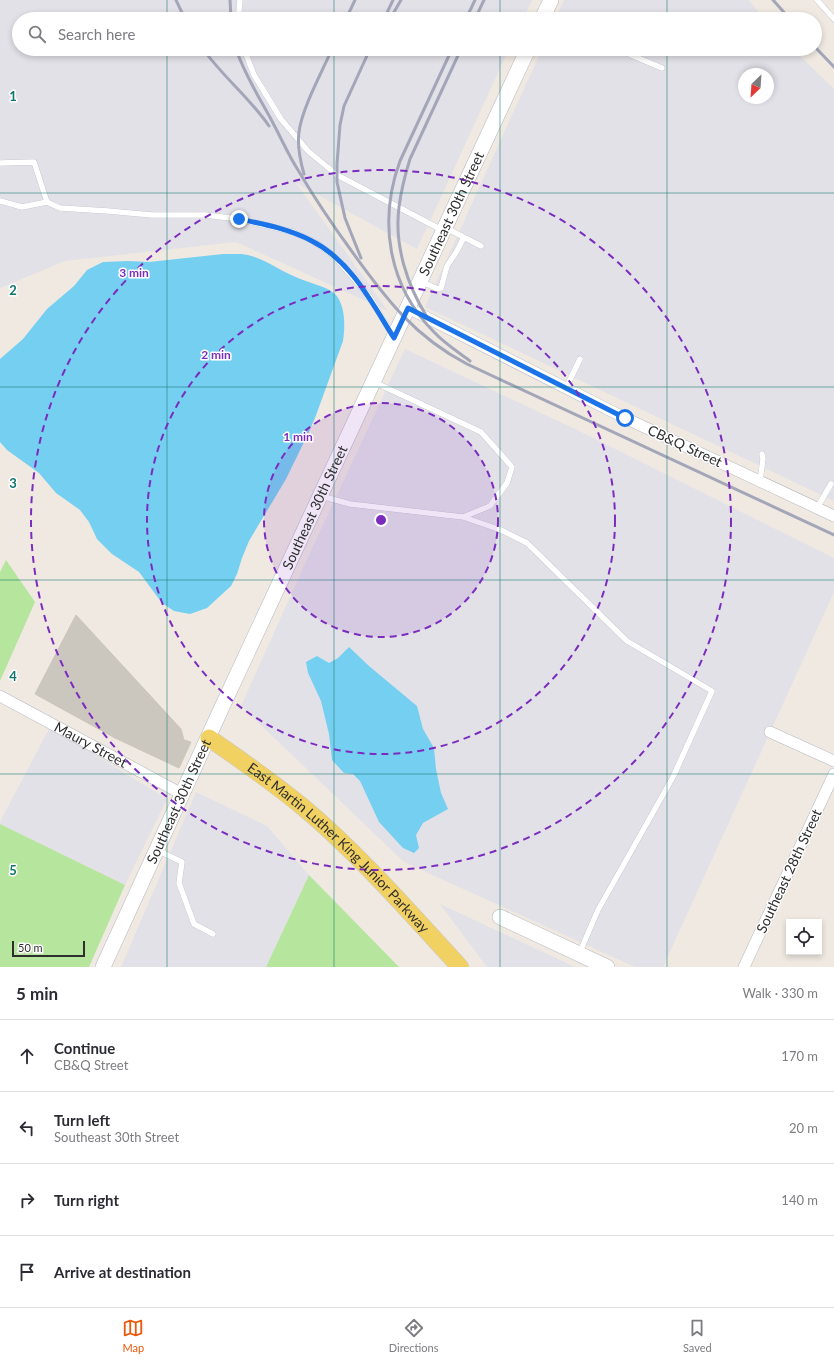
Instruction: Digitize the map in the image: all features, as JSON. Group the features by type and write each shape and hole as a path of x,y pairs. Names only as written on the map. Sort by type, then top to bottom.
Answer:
{"main road":[{"path":"547,12 550,0"},
{"name":"Southeast 30th Street","path":"103,967 222,707 525,56"},
{"name":"East Martin Luther King Junior Parkway","path":"209,738 261,774 305,808 353,854 460,967"},
{"path":"500,917 607,967"}],"street":[{"name":"CB&Q Street","path":"408,308 625,418 834,516"},
{"name":"Maury Street","path":"0,696 182,794"},
{"path":"770,732 834,762"},
{"name":"Southeast 28th Street","path":"744,967 834,774"}],"lane":[{"path":"238,12 240,0"},
{"path":"817,0 834,19"},
{"path":"247,56 254,75 280,119 308,151 337,175 444,230 464,237 481,246"},
{"path":"634,56 662,68"},
{"path":"0,163 34,162 47,202"},
{"path":"0,201 22,207 47,202 60,208 152,215 205,215 239,219 293,232 313,241 334,256 369,296 394,338"},
{"path":"421,281 438,289 441,288 448,266 458,251 464,237"},
{"path":"566,388 580,359"},
{"path":"374,382 481,432 512,467 507,483 490,506 463,517"},
{"path":"760,481 763,458 762,454"},
{"path":"817,508 831,484"},
{"path":"321,496 350,504 463,517 501,530 527,543 626,641 712,691 673,777 598,910 579,954"},
{"path":"156,850 182,862 178,883 194,924 214,934"}],"shaded area":[{"path":"0,0 532,0 526,12 12,12 12,56 506,56 417,249 296,183 388,311 236,242 65,261 0,288"},
{"path":"564,0 749,0 758,12 558,12"},
{"path":"539,56 800,56 834,89 834,501 425,307"},
{"path":"405,349 573,428 834,558 834,592 663,967 635,967 404,862 241,706 308,557"},
{"path":"50,727 167,799 125,885 0,824"},
{"path":"196,792 267,826 309,875 266,967 121,967"},
{"path":"440,904 575,967 487,967"}],"green space":[{"path":"6,560 35,602 0,681 0,572"},
{"path":"0,824 125,885 89,967 0,967"},
{"path":"309,875 399,967 266,967"}],"water":[{"path":"223,254 249,255 302,280 331,291 339,299 343,310 344,335 315,418 306,438 286,479 249,541 231,586 207,608 190,614 174,611 162,603 139,572 112,554 97,539 89,522 80,510 56,493 39,473 7,450 0,442 0,359 23,339 47,309 74,286 87,270 103,262 149,262"},
{"path":"349,647 369,666 417,706 423,729 434,748 436,769 441,793 448,809 423,823 416,835 419,848 414,853 403,848 379,822 360,781 353,774 344,773 332,760 329,734 321,701 308,673 306,662 317,656 329,663 338,658"}],"building":[{"path":"76,615 181,729 184,740 191,742 179,768 115,738 35,694"}],"railway":[{"path":"176,0 182,12"},
{"path":"230,0 231,12"},
{"path":"349,12 355,0"},
{"path":"387,12 393,0"},
{"path":"394,12 401,0"},
{"path":"469,12 475,0"},
{"path":"478,12 484,0"},
{"path":"773,0 784,12"},
{"path":"822,54 834,67"},
{"path":"209,56 262,116 269,126"},
{"path":"239,56 292,159 325,213 377,286 403,316 432,342 467,364 834,535"},
{"path":"304,174 300,158 298,137 301,122 308,101 329,56"},
{"path":"361,258 345,218 337,182 337,164 340,125 344,106 367,56"},
{"path":"449,56 400,161 393,184 389,229 397,274 406,294 418,314 438,336 470,361"},
{"path":"427,317 413,292 400,250 398,236 399,207 403,183 410,159 458,56"}],"route":[{"path":"239,219 293,232 313,241 334,256 369,296 394,338 408,308 625,418"}]}
